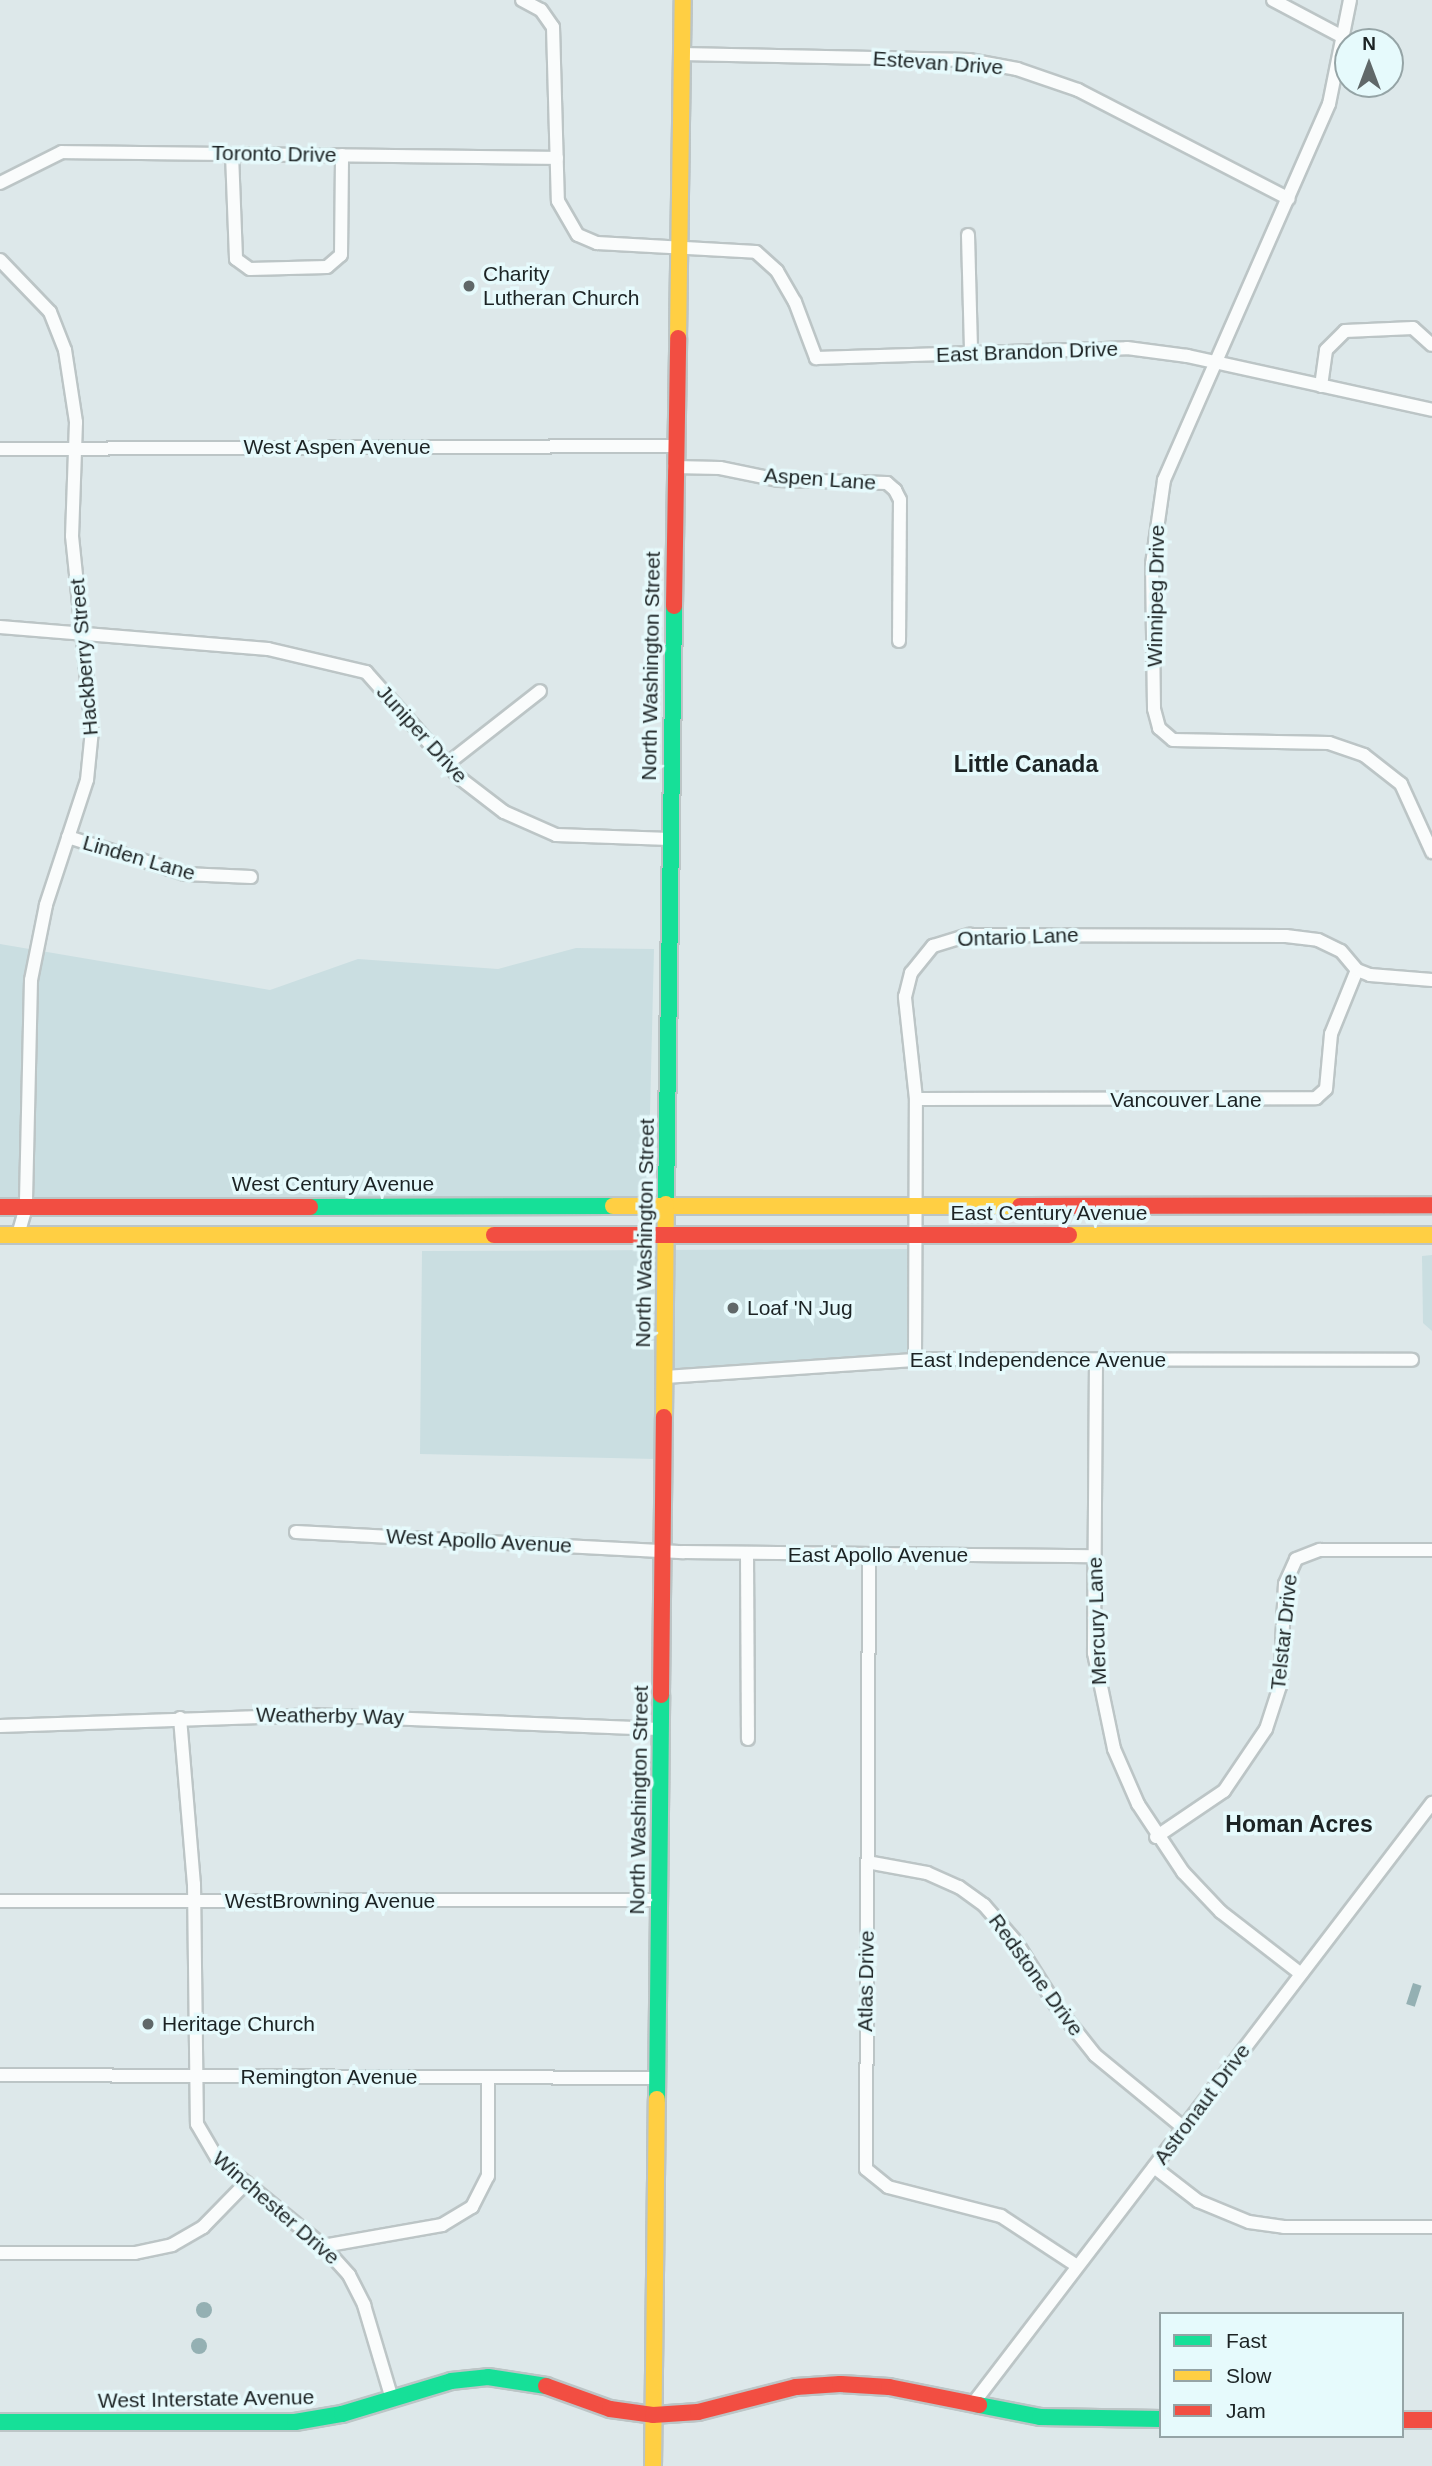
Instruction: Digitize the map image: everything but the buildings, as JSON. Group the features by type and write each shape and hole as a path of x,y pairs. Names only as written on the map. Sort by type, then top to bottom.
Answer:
{"main road":[{"name":"North Washington Street","path":"653,2466 674,446 683,0"},
{"name":"West Century Avenue","path":"0,1207 666,1204"},
{"name":"East Century Avenue","path":"666,1204 1432,1205"},
{"name":"East Century Avenue","path":"666,1233 1432,1235"},
{"path":"0,1236 666,1233"},
{"name":"West Interstate Avenue","path":"0,2422 295,2422 392,2399 451,2381 508,2377 548,2384 610,2409 653,2415 698,2412 783,2389 823,2384 889,2387 972,2405 1054,2418 1159,2419"},
{"path":"1404,2420 1432,2420"}],"street":[{"path":"522,0 541,10 553,27 558,201 578,235 597,243 680,246"},
{"path":"1273,0 1334,32"},
{"name":"Winnipeg Drive","path":"1345,28 1350,0"},
{"name":"Estevan Drive","path":"682,54 969,60 1017,68 1078,90 1289,199"},
{"name":"Winnipeg Drive","path":"1334,80 1329,104 1289,199 1174,451 1157,515 1152,564 1154,709 1159,728 1173,740 1329,744 1364,755 1401,784 1432,852"},
{"name":"Toronto Drive","path":"0,183 62,152 557,158"},
{"path":"232,154 236,259 250,269 327,267 341,256 342,155"},
{"path":"968,235 971,352"},
{"name":"East Brandon Drive","path":"680,246 756,252 777,271 795,302 816,358 1127,348 1214,362 1432,407"},
{"name":"Hackberry Street","path":"0,260 50,312 65,350 75,405 72,536 92,747 87,780 46,905 31,980 26,1207 18,1235"},
{"path":"1321,386 1326,350 1345,331 1413,328 1432,345"},
{"name":"West Aspen Avenue","path":"0,449 674,446"},
{"name":"Aspen Lane","path":"674,467 720,468 778,480 887,483 895,490 900,500 899,641"},
{"name":"Juniper Drive","path":"0,626 268,649 366,672 447,764 482,797 534,828 586,838 670,839"},
{"path":"447,764 540,691"},
{"name":"Linden Lane","path":"68,837 185,874 251,877"},
{"name":"Ontario Lane","path":"915,1360 916,1100 905,1009 906,985 924,953 956,936 1286,936 1318,940 1341,951 1357,970 1385,979 1432,980"},
{"name":"Vancouver Lane","path":"916,1100 1316,1098 1326,1090 1331,1034 1357,970"},
{"name":"East Independence Avenue","path":"665,1377 915,1360 1412,1360"},
{"name":"Mercury Lane","path":"1096,1360 1094,1653 1103,1712 1121,1768 1156,1837 1207,1899 1301,1974"},
{"name":"West Apollo Avenue","path":"296,1532 663,1550"},
{"name":"East Apollo Avenue","path":"663,1550 747,1554 1094,1556"},
{"name":"Telstar Drive","path":"1156,1837 1224,1791 1266,1729 1280,1686 1285,1584 1296,1559 1320,1550 1432,1550"},
{"path":"747,1554 748,1739"},
{"name":"Atlas Drive","path":"869,1555 866,2169 874,2180 888,2187 1001,2216 1077,2266"},
{"name":"Weatherby Way","path":"0,1726 180,1718 364,1715 660,1729"},
{"name":"Winchester Drive","path":"180,1718 194,1901 194,2076 201,2137 246,2183 323,2246 343,2267 360,2295 392,2399"},
{"name":"Astronaut Drive","path":"972,2405 1432,1803"},
{"name":"Redstone Drive","path":"867,1862 927,1873 978,1900 1016,1942 1057,2007 1096,2055 1184,2127"},
{"name":"WestBrowning Avenue","path":"0,1902 659,1900"},
{"name":"Remington Avenue","path":"0,2075 657,2078"},
{"path":"323,2246 442,2225 472,2207 488,2176 488,2077"},
{"path":"1154,2167 1198,2201 1249,2222 1284,2227 1432,2227"},
{"path":"0,2253 118,2254 162,2248 203,2227 246,2183"}],"shaded area":[{"path":"0,944 270,990 358,959 498,969 576,948 654,949 648,1196 0,1200"},
{"path":"919,1249 919,1355 656,1377 656,1459 420,1454 422,1251"},
{"path":"1432,1255 1432,1331 1423,1323 1422,1256"}],"water":[{"path":"1413,1983 1422,1986 1415,2007 1406,2004"},
{"path":"204,2302 210,2304 210,2316 204,2318 198,2316 196,2310 198,2304"},
{"path":"196,2338 202,2338 207,2346 205,2352 196,2354 191,2349 191,2343"}],"traffic: fast":[{"path":"666,1204 674,606"},
{"path":"310,1207 613,1206"},
{"path":"657,2099 661,1695"},
{"path":"0,2422 295,2422 342,2414 451,2381 488,2377 546,2386"},
{"path":"979,2405 1040,2417 1159,2419"}],"traffic: slow":[{"path":"678,338 683,0"},
{"path":"664,1417 666,1204"},
{"path":"613,1206 1020,1206"},
{"path":"0,1235 494,1235"},
{"path":"1069,1235 1432,1235"},
{"path":"653,2466 657,2099"}],"traffic: jam":[{"path":"674,606 678,338"},
{"path":"1020,1206 1432,1205"},
{"path":"0,1207 310,1207"},
{"path":"494,1235 1069,1235"},
{"path":"661,1695 664,1417"},
{"path":"546,2386 610,2409 653,2415 698,2412 796,2387 840,2384 889,2387 979,2405"},
{"path":"1404,2420 1432,2420"}],"place":[{"name":"Charity Lutheran Church","path":"469,286"},
{"name":"Loaf 'N Jug","path":"733,1308"},
{"name":"Heritage Church","path":"148,2024"}],"district":[{"name":"Little Canada","path":"1026,764"},
{"name":"Homan Acres","path":"1299,1824"}]}
